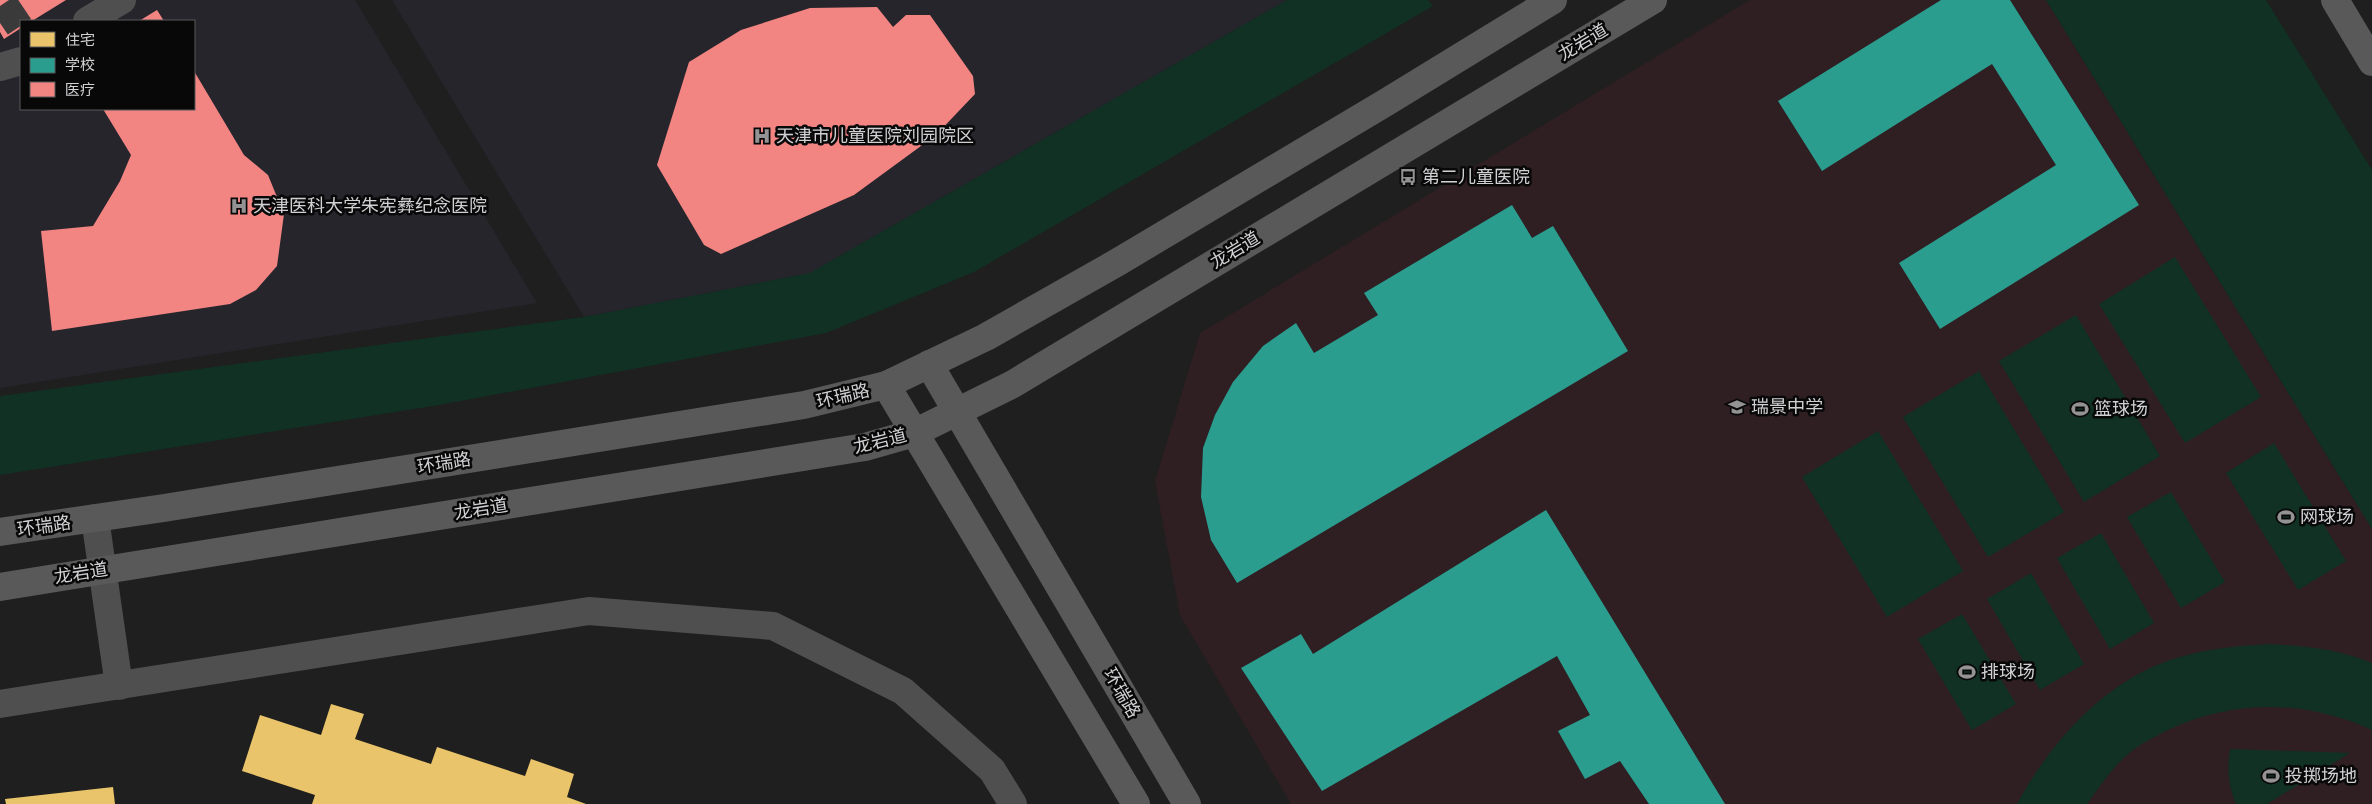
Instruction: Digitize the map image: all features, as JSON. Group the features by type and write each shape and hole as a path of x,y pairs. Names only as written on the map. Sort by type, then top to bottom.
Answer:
{"main road":[{"path":"929,364 986,337 1118,262 1553,0"},
{"name":"龙岩道","path":"0,587 865,447 914,433 1013,384 1653,0"},
{"path":"2335,0 2372,62"},
{"name":"环瑞路","path":"0,532 794,407 886,385 929,364 1187,804"},
{"name":"环瑞路","path":"886,385 1136,804"}],"lane":[{"path":"89,20 122,0"},
{"path":"0,67 20,61"},
{"path":"95,518 119,686"},
{"path":"0,704 589,611 773,626 903,691 992,770 1013,804"}],"shaded area":[{"name":"天津医科大学朱宪彝纪念医院","path":"0,0 355,0 537,303 0,388"},
{"name":"天津市儿童医院刘园院区","path":"392,0 1287,0 810,273 584,317"},
{"name":"瑞景中学","path":"1750,0 2046,0 2372,529 2372,804 1291,804 1180,615 1155,481 1200,333"}],"green space":[{"path":"1287,0 1428,0 1433,6 974,272 826,333 439,405 0,475 0,396 584,317 810,273"},
{"path":"2046,0 2266,0 2372,170 2372,529"},
{"name":"篮球场","path":"2175,257 2261,397 2185,443 2099,304"},
{"name":"篮球场","path":"2076,315 2160,456 2084,502 1999,361"},
{"path":"1979,371 2064,512 1988,557 1903,417"},
{"path":"1878,431 1963,571 1887,617 1802,477"},
{"name":"网球场","path":"2274,443 2346,561 2298,590 2226,473"},
{"path":"2171,492 2225,582 2181,608 2127,517"},
{"path":"2101,533 2154,623 2110,649 2057,558"},
{"name":"排球场","path":"2031,573 2084,664 2040,690 1987,599"},
{"name":"排球场","path":"1962,614 2016,704 1972,730 1918,639"},
{"path":"2270,644 2334,651 2372,663 2372,730 2322,713 2296,709 2271,707 2220,712 2170,729 2138,747 2128,754 2106,777 2087,804 2017,804 2047,757 2065,735 2084,714 2129,680 2154,666 2202,651"},
{"name":"投掷场地","path":"2230,749 2350,753 2267,804 2236,804 2229,777"}],"building: 住宅":[{"path":"331,704 364,714 355,739 431,764 437,747 525,776 531,759 574,774 567,797 586,804 312,804 315,795 242,771 260,715 321,735"},
{"path":"113,787 115,804 6,804 5,799"}],"building: 学校":[{"path":"1941,0 2010,0 2139,205 1940,329 1899,263 2056,165 1992,64 1822,171 1778,101"},
{"path":"1512,205 1532,238 1553,226 1628,351 1237,583 1211,540 1201,497 1203,448 1215,415 1233,382 1263,346 1296,323 1314,353 1378,315 1364,293"},
{"path":"1546,510 1725,804 1649,804 1620,761 1585,779 1558,731 1590,715 1557,656 1322,791 1241,668 1301,634 1313,654"}],"building: 医疗":[{"path":"0,0 66,0 34,20 20,20 20,29 4,39 0,32"},
{"path":"877,7 893,27 906,15 930,15 973,76 975,94 936,135 854,195 721,254 704,245 657,165 689,62 741,30 810,8"},
{"path":"157,10 163,20 141,20"},
{"path":"195,73 244,155 268,175 284,214 277,266 256,290 230,304 52,331 41,231 93,226 120,181 131,155 104,110 195,110"}],"tunnel":[{"path":"0,23 34,0"}],"place":[{"name":"天津市儿童医院刘园院区","path":"762,136"},
{"name":"第二儿童医院","path":"1408,177"},
{"name":"天津医科大学朱宪彝纪念医院","path":"239,206"},
{"name":"瑞景中学","path":"1737,407"},
{"name":"篮球场","path":"2080,409"},
{"name":"网球场","path":"2286,517"},
{"name":"排球场","path":"1967,672"},
{"name":"投掷场地","path":"2271,776"}]}
